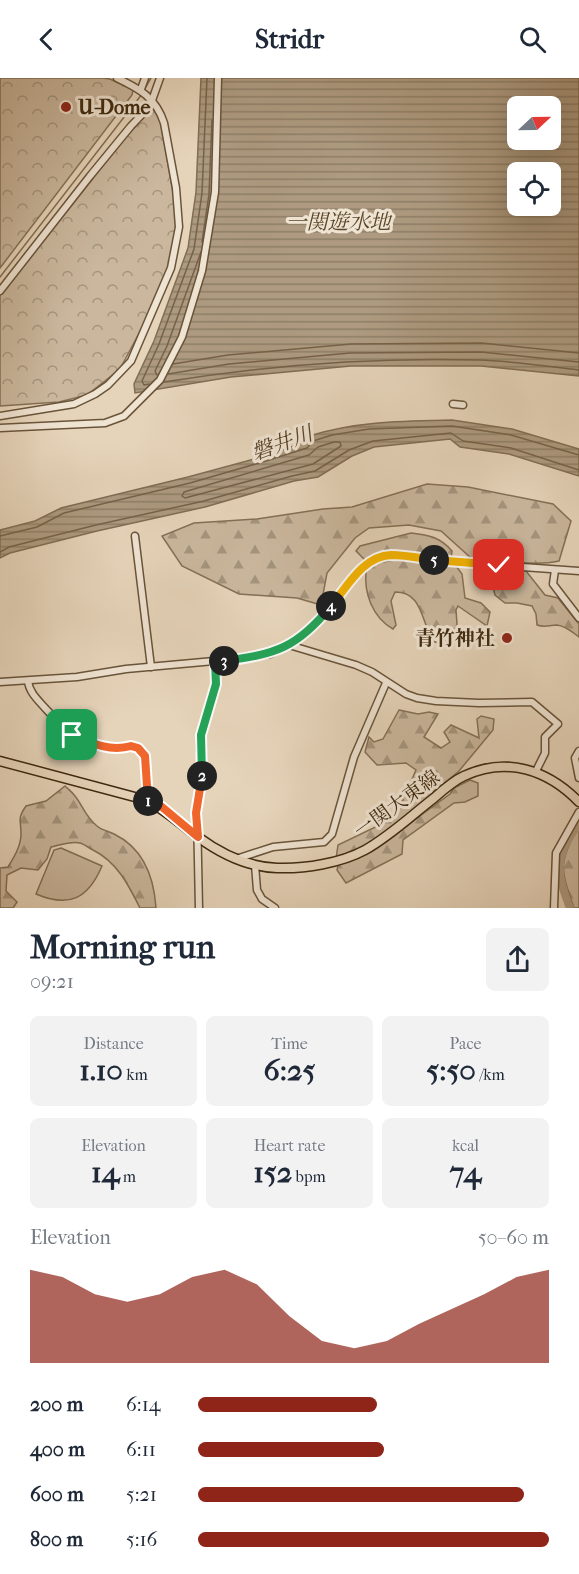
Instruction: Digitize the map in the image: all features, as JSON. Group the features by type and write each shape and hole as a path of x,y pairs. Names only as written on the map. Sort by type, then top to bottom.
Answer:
{"main road":[{"name":"一関大東線","path":"0,761 146,800 162,807 198,837 236,859 255,865 278,868 322,864 364,850 464,776 497,768 523,768 536,771 556,782 578,801"}],"street":[{"path":"0,416 74,404 95,394 120,374 131,361 171,268 180,226 176,188 161,112 141,89 117,78"},
{"path":"141,89 145,78"},
{"path":"0,291 90,176 150,106 150,98 160,78"},
{"path":"0,428 105,423 124,416 160,381 182,337 202,271 215,192 218,78"},
{"path":"453,404 463,405"},
{"path":"135,536 151,667"},
{"path":"0,682 77,677 270,654 306,633 362,568 372,560 381,557 392,555 579,571"},
{"path":"555,570 553,584 579,618"},
{"path":"289,645 356,665 372,672 406,694 436,701 532,702 558,723 545,737 545,753 536,771"},
{"path":"199,908 196,813 202,771 200,745 216,684 215,661"},
{"path":"28,681 29,688 59,724 72,735 99,746 122,748 131,746 143,752 146,766 146,800"},
{"path":"236,859 273,847 324,842 332,834 354,757 386,683"},
{"path":"579,751 575,758 579,778"},
{"path":"554,908 556,853 578,816"},
{"path":"255,865 257,890 262,898 275,908"}],"green space":[{"path":"0,78 103,78 133,90 132,95 0,268"},
{"path":"151,109 157,109 159,113 177,215 168,267 145,322 120,369 87,395 59,402 0,406 0,295"},
{"path":"427,484 468,487 553,504 571,521 559,561 526,563 471,558 441,531 409,525 369,528 355,538 327,573 321,605 297,598 239,594 182,566 162,536 194,523 257,519 352,507"},
{"path":"411,533 429,536 443,543 452,551 451,560 396,553 365,560 356,551 360,546"},
{"path":"395,560 456,566 462,574 465,598 481,603 490,612 487,626 458,606 457,624 452,640 445,644 435,642 417,603 405,593 395,592 391,601 396,625 393,629 386,624 371,604 366,588 366,571 377,563"},
{"path":"497,569 526,571 545,595 558,598 579,624 579,637 557,625 537,625 536,614 532,606 505,603 495,595 490,575"},
{"path":"399,710 418,714 429,712 438,714 424,737 441,748 450,742 444,732 451,725 479,738 477,719 481,716 494,719 493,730 459,771 368,847 336,859 338,845 384,823 400,806 416,770 406,763 377,765 365,752 369,737 374,742 383,739"},
{"path":"470,780 478,783 478,796 465,802 454,803 403,840 402,854 346,883 337,870 338,865 370,852 450,794 454,788"},
{"path":"65,786 75,796 93,823 100,829 124,840 140,855 153,885 156,908 140,908 126,882 109,861 83,844 73,842 51,847 47,859 38,870 21,868 7,875 6,891 17,902 13,908 0,908 0,868 8,867 15,855 21,838 20,817 23,810 26,806 46,801"},
{"path":"579,827 579,908 574,908 563,867 567,849"},
{"path":"61,848 102,866 84,893 68,900 58,900 36,894 54,850"}],"water":[{"name":"一関遊水地","path":"201,78 579,78 579,376 481,366 351,366 231,377 135,393 134,384 154,341 188,248 196,192"},
{"path":"452,420 512,429 579,449 579,476 509,454 460,447 450,439 374,447 352,456 318,477 294,481 205,507 10,553 0,558 0,530 35,521 61,508 265,456 305,442 309,436 344,427"}],"waterway":[{"path":"144,90 151,78"},
{"path":"0,277 142,94"},
{"path":"570,908 560,875 561,855 579,824"}],"place":[{"name":"U-Dome","path":"66,107"},
{"name":"青竹神社","path":"507,638"}],"route":[{"path":"72,735 99,746 122,748 131,746 143,752 146,800 162,807 198,837 196,813 201,780 200,745 216,684 215,661 270,654 289,645 306,633 323,616 362,568 372,560 392,555 499,565"}],"water label":[{"name":"磐井川","path":"282,443"}]}
